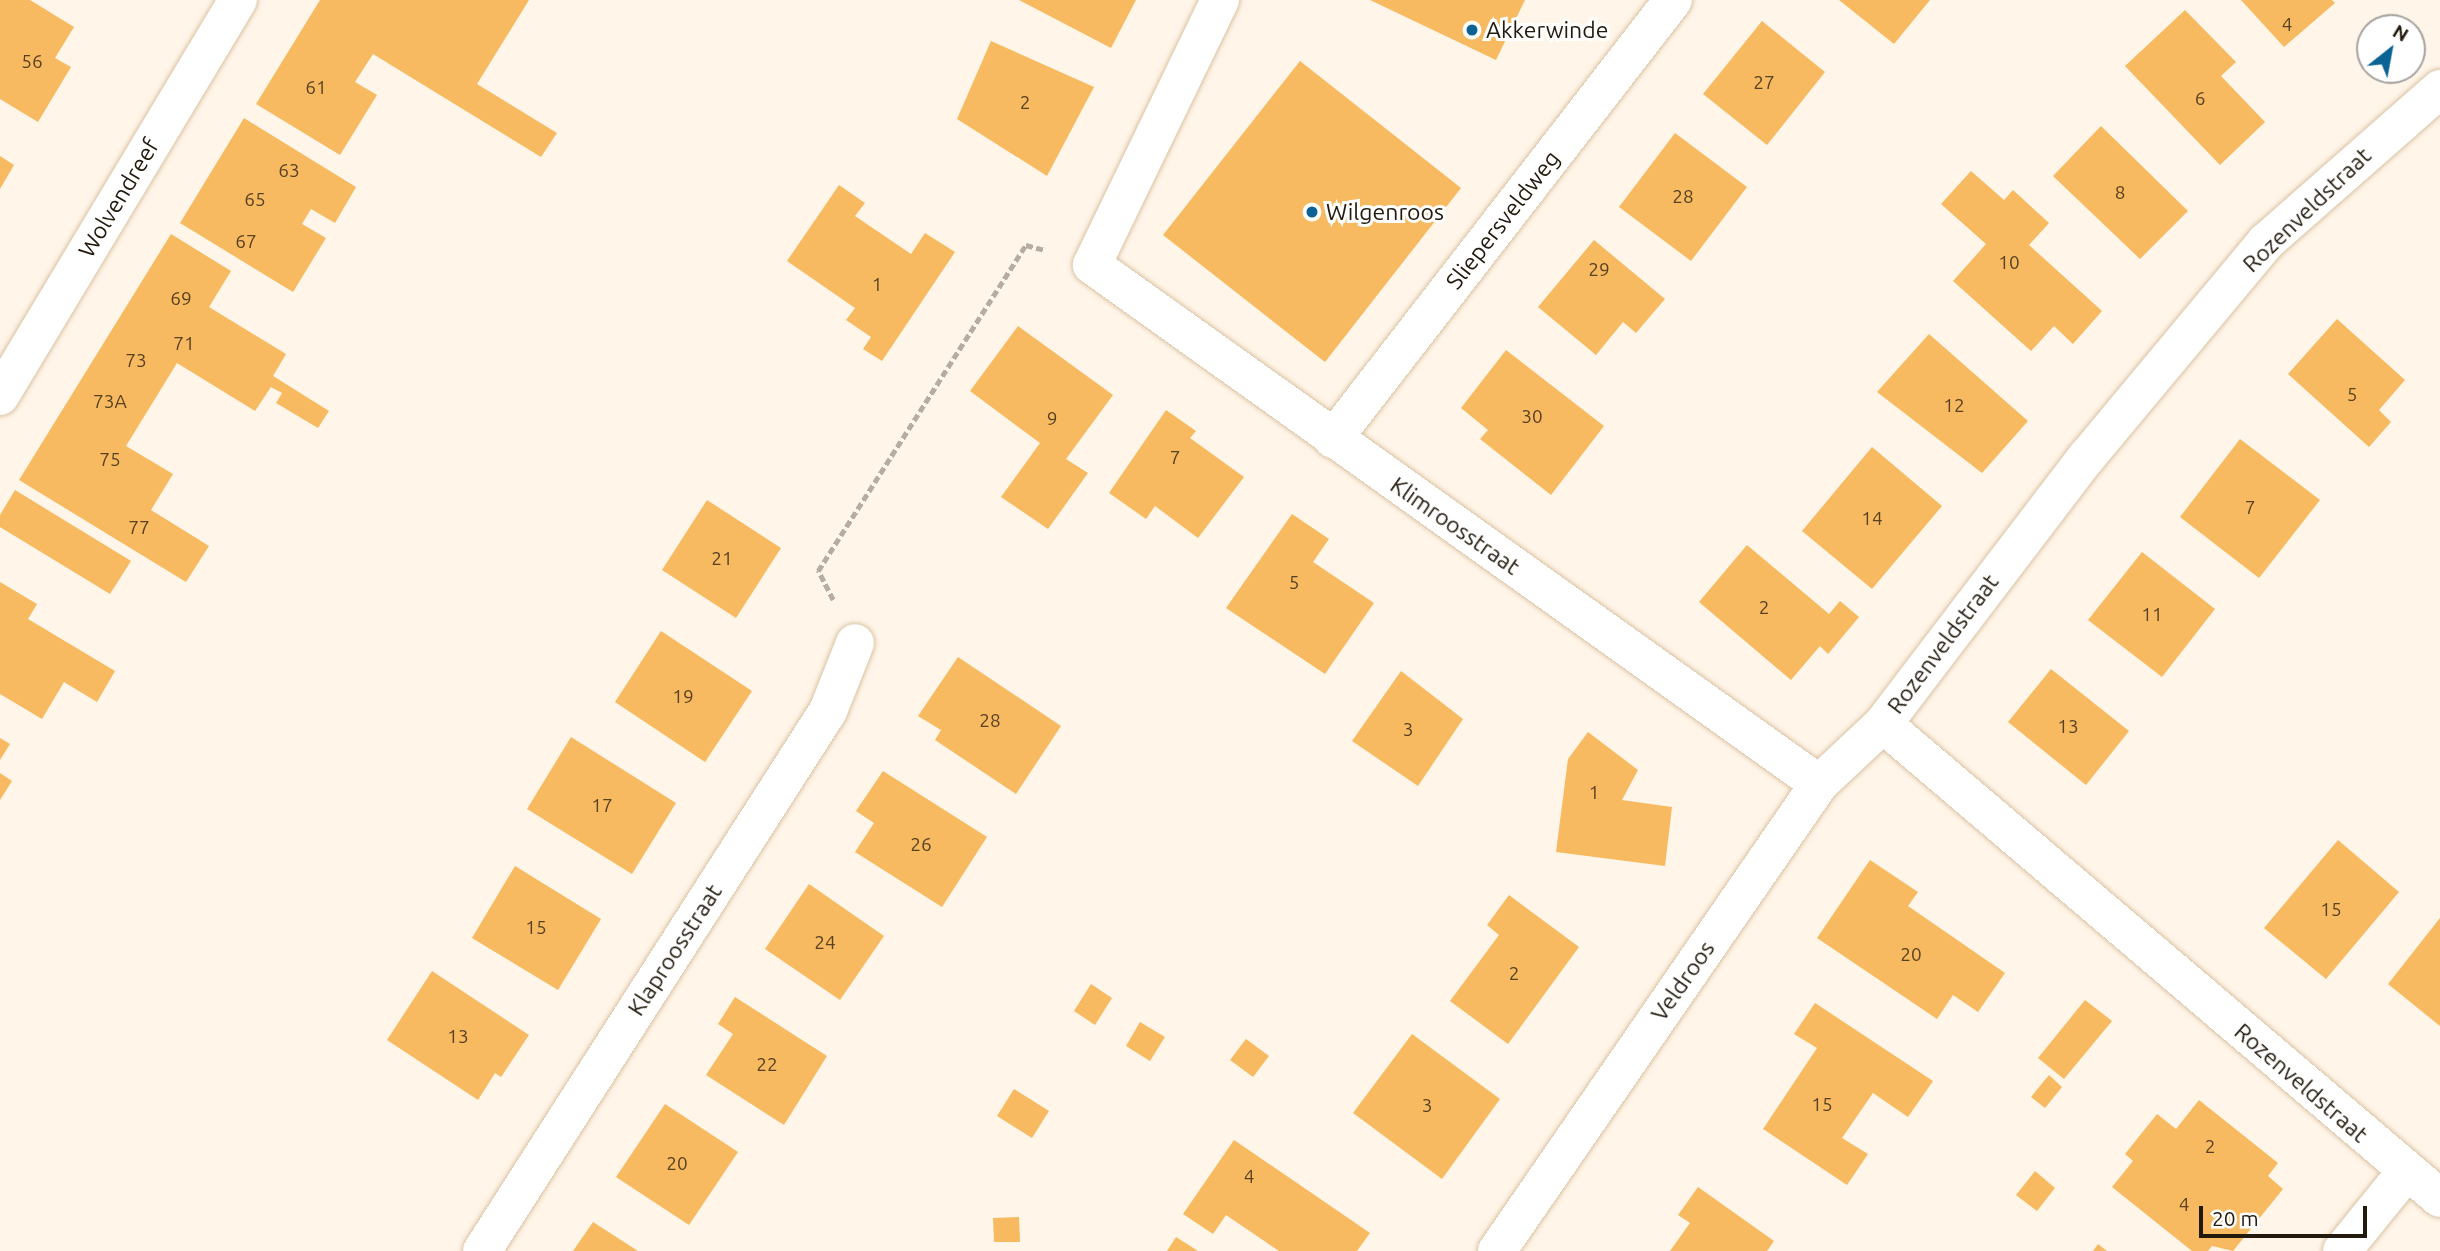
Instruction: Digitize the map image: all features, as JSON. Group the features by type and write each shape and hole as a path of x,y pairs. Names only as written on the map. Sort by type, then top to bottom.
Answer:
{"street":[{"name":"Wolvendreef","path":"0,396 238,0"},
{"path":"1093,265 1220,0"},
{"name":"Sliepersveldweg","path":"1334,439 1673,0"},
{"name":"Rozenveldstraat","path":"2440,89 2266,243 2086,458 1883,724 2406,1172 2440,1198"},
{"name":"Klimroosstraat","path":"1093,265 1819,784"},
{"name":"Klaproosstraat","path":"482,1251 828,711 855,643"},
{"name":"Veldroos","path":"1497,1251 1819,784 1883,724"},
{"path":"2342,1251 2406,1172"}],"path":[{"path":"855,643 818,571 1026,245 1093,265"}],"building":[{"path":"0,0 30,0 74,27 55,58 71,67 38,122 0,99"},
{"path":"320,0 529,0 477,84 557,133 541,157 373,54 355,82 377,95 340,155 256,104"},
{"path":"1019,0 1136,0 1111,48"},
{"name":"Akkerwinde","path":"1370,0 1525,0 1496,60"},
{"path":"1839,0 1930,0 1894,44"},
{"path":"2241,0 2332,0 2335,3 2284,47"},
{"path":"2185,10 2236,62 2221,76 2265,122 2220,165 2125,66"},
{"path":"1762,21 1825,72 1767,145 1703,94"},
{"path":"991,41 1094,87 1047,176 957,119"},
{"name":"Wilgenroos","path":"1300,61 1461,188 1325,362 1163,235"},
{"path":"244,118 356,187 335,223 311,209 302,224 326,238 293,292 180,223"},
{"path":"2101,126 2188,211 2140,259 2053,176"},
{"path":"1675,133 1747,187 1691,261 1619,207"},
{"path":"0,156 14,165 0,189"},
{"path":"1971,171 2004,200 2013,190 2049,223 2029,245 2102,311 2073,344 2054,326 2031,351 1953,281 1986,244 1941,204"},
{"path":"839,185 865,203 855,216 911,254 925,233 955,252 882,361 863,349 871,337 846,320 855,308 787,261"},
{"path":"171,234 231,271 209,307 286,354 273,376 329,411 318,428 276,403 282,393 271,387 255,411 177,363 126,446 173,474 151,510 209,546 186,582 19,480"},
{"path":"1594,240 1665,299 1636,333 1623,322 1596,355 1538,307"},
{"path":"2337,319 2405,380 2379,410 2391,422 2369,447 2288,374"},
{"path":"1018,326 1113,395 1066,459 1088,473 1048,529 1001,497 1040,443 970,391"},
{"path":"1929,334 2028,421 1982,473 1877,392"},
{"path":"1506,350 1604,426 1551,495 1480,439 1488,430 1461,408"},
{"path":"1166,410 1196,431 1190,438 1244,477 1198,538 1155,506 1146,519 1109,493"},
{"path":"2240,439 2320,500 2259,578 2180,517"},
{"path":"1872,447 1942,506 1872,589 1802,531"},
{"path":"15,490 131,561 110,594 0,527 0,515"},
{"path":"707,500 781,548 736,618 662,570"},
{"path":"1292,514 1329,539 1313,562 1374,603 1325,674 1226,608"},
{"path":"1747,545 1829,614 1840,601 1859,617 1828,654 1820,646 1791,680 1699,602"},
{"path":"2142,552 2215,609 2162,677 2088,620"},
{"path":"0,582 37,604 28,619 115,671 97,702 64,682 42,719 0,694"},
{"path":"661,631 752,691 705,762 615,702"},
{"path":"958,657 1061,726 1016,794 935,740 941,730 918,716"},
{"path":"2051,669 2129,731 2086,785 2008,722"},
{"path":"1401,671 1463,719 1418,786 1352,741"},
{"path":"1588,732 1638,770 1622,800 1672,807 1665,866 1556,852 1568,759"},
{"path":"571,737 676,803 632,874 527,809"},
{"path":"0,738 10,744 0,760"},
{"path":"883,771 987,837 942,907 855,852 874,823 856,811"},
{"path":"0,773 12,781 0,800"},
{"path":"2338,840 2399,892 2326,979 2264,928"},
{"path":"1870,860 1918,892 1908,906 2005,973 1978,1012 1953,995 1937,1019 1817,938"},
{"path":"515,866 601,919 558,990 472,938"},
{"path":"809,884 884,936 840,1000 765,949"},
{"path":"1509,895 1579,947 1508,1044 1450,1001 1499,935 1487,925"},
{"path":"2440,918 2440,1026 2388,984"},
{"path":"432,971 529,1035 501,1077 495,1073 478,1100 387,1040"},
{"path":"1091,984 1112,998 1095,1025 1074,1011"},
{"path":"735,997 827,1056 784,1125 706,1075 733,1034 718,1024"},
{"path":"2085,1000 2112,1021 2064,1079 2038,1058"},
{"path":"1815,1003 1933,1081 1908,1117 1873,1093 1842,1138 1868,1154 1847,1185 1763,1129 1817,1048 1794,1034"},
{"path":"1140,1022 1165,1037 1150,1061 1126,1046"},
{"path":"1412,1034 1500,1099 1442,1179 1353,1113"},
{"path":"1246,1039 1269,1056 1253,1077 1230,1060"},
{"path":"2049,1075 2062,1087 2045,1108 2031,1097"},
{"path":"1014,1089 1049,1111 1032,1138 997,1116"},
{"path":"2199,1100 2278,1163 2268,1176 2283,1189 2233,1251 2212,1246 2208,1251 2192,1251 2112,1187 2133,1161 2125,1154 2157,1114 2176,1129"},
{"path":"665,1104 738,1152 689,1225 616,1177"},
{"path":"1234,1140 1370,1233 1357,1251 1279,1251 1226,1215 1213,1234 1183,1214"},
{"path":"2035,1171 2055,1188 2037,1211 2016,1195"},
{"path":"1698,1187 1774,1241 1767,1251 1670,1251 1690,1223 1678,1215"},
{"path":"1019,1217 1020,1242 994,1242 993,1218"},
{"path":"593,1222 638,1251 573,1251"},
{"path":"1176,1237 1198,1251 1167,1251"},
{"path":"2098,1244 2107,1251 2093,1251"}],"place":[{"name":"Akkerwinde","path":"1472,30"},
{"name":"Wilgenroos","path":"1312,212"}]}
